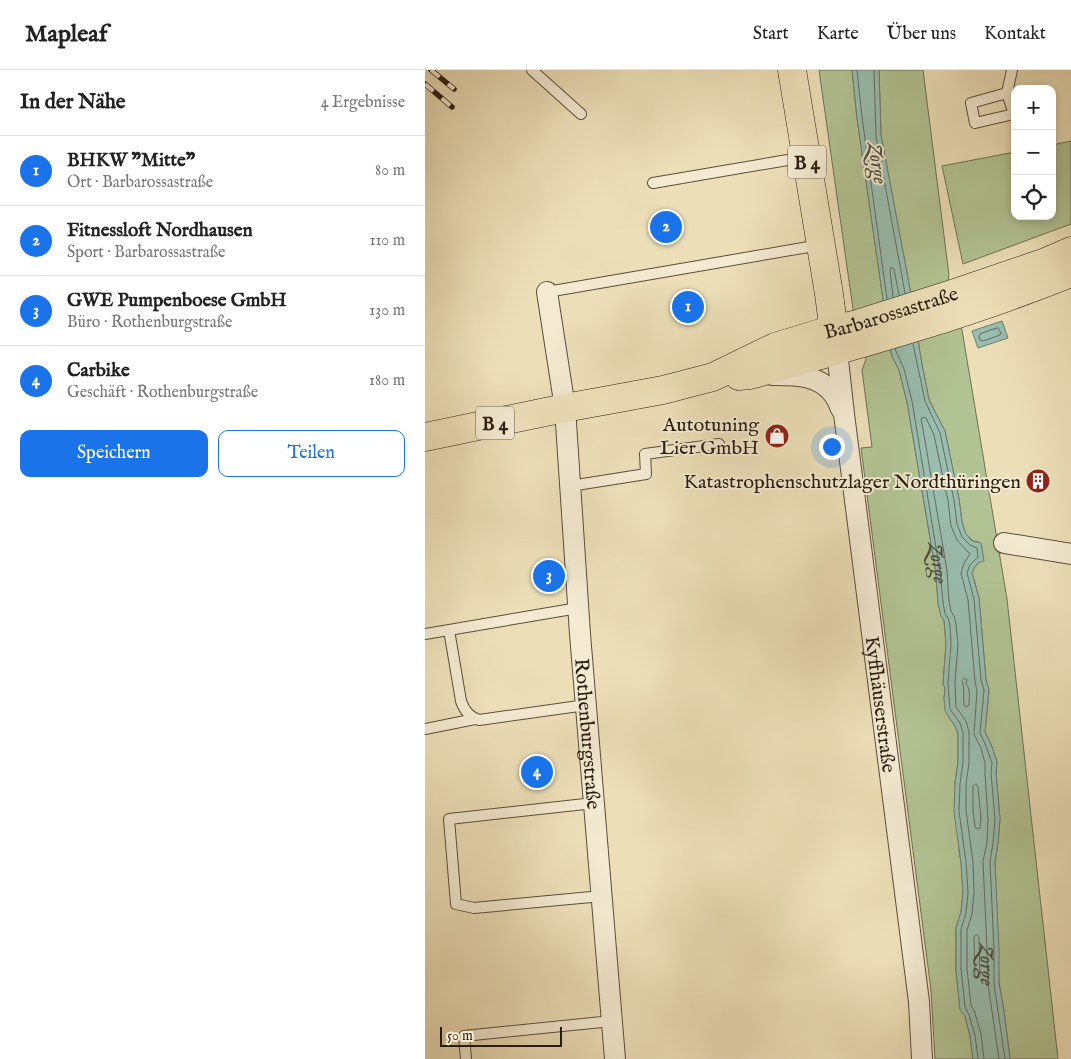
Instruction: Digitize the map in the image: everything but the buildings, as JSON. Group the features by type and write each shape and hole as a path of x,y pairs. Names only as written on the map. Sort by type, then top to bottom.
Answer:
{"main road":[{"name":"Kyffhäuserstraße","path":"792,70 822,250 847,337"},
{"name":"B 4","path":"775,347 797,331 812,316 815,310 822,287 822,250"},
{"name":"Barbarossastraße","path":"955,304 1071,251"},
{"name":"Barbarossastraße","path":"713,376 750,375 847,337 955,304 1049,282 1071,273"},
{"name":"Barbarossastraße","path":"425,437 663,390 713,376 775,347 847,337"}],"street":[{"path":"547,292 565,408"},
{"name":"Kyffhäuserstraße","path":"847,337 843,414 919,1002 922,1059"},
{"name":"Barbarossastraße","path":"750,375 793,375 810,378 829,390 843,414"},
{"name":"Rothenburgstraße","path":"565,408 578,608 615,1059"},
{"path":"1004,543 1071,554"}],"lane":[{"path":"532,70 581,114"},
{"path":"1007,93 1012,70"},
{"path":"653,183 806,157"},
{"path":"547,292 822,250"},
{"path":"570,486 646,474 645,454 719,444"},
{"path":"425,634 578,608"},
{"path":"449,630 461,701 467,713 475,719"},
{"path":"425,729 475,719 586,705"},
{"path":"594,803 449,819 449,829 456,904 474,908 602,896"},
{"path":"467,1059 464,1036 612,1021"}],"green space":[{"path":"819,70 852,70 857,118 890,348 899,370 907,402 936,573 938,603 944,620 946,644 943,684 945,688 944,699 949,717 958,733 958,762 955,783 963,893 961,912 956,928 956,970 960,1009 965,1016 973,1059 935,1059 931,990 861,448 872,447 862,370 866,359 853,309"},
{"path":"879,70 923,70 949,275 948,280 962,330 1007,599 1058,1059 1010,1059 999,983 995,862 1000,819 996,773 997,762 985,732 989,690 986,680 979,598 972,573 976,565 983,560 979,542 973,541 966,534 962,522 945,431 929,400 881,135"},
{"path":"1071,141 1071,224 963,264 942,166 1011,153 1011,220 1056,220 1056,144"}],"water":[{"name":"Zorge","path":"852,70 879,70 881,135 929,400 945,431 962,522 966,534 972,541 981,543 984,561 978,563 972,573 979,598 986,680 989,690 985,732 997,762 996,773 1000,819 995,862 999,983 1010,1059 973,1059 965,1016 960,1010 956,970 956,928 961,912 963,893 954,812 958,733 945,711 945,688 943,684 946,644 944,620 938,603 936,573 907,402 899,370 890,348 857,118"},
{"path":"1002,321 1008,338 978,348 972,331"}],"railway":[{"path":"431,70 454,89"},
{"path":"425,84 452,107"}],"place":[{"name":"Fitnessloft Nordhausen","path":"666,227"},
{"name":"BHKW \"Mitte\"","path":"688,307"},
{"name":"Autotuning Lier GmbH","path":"777,436"},
{"name":"Katastrophenschutzlager Nordthüringen","path":"1038,481"},
{"name":"GWE Pumpenboese GmbH","path":"549,576"},
{"name":"Carbike","path":"537,772"}]}
